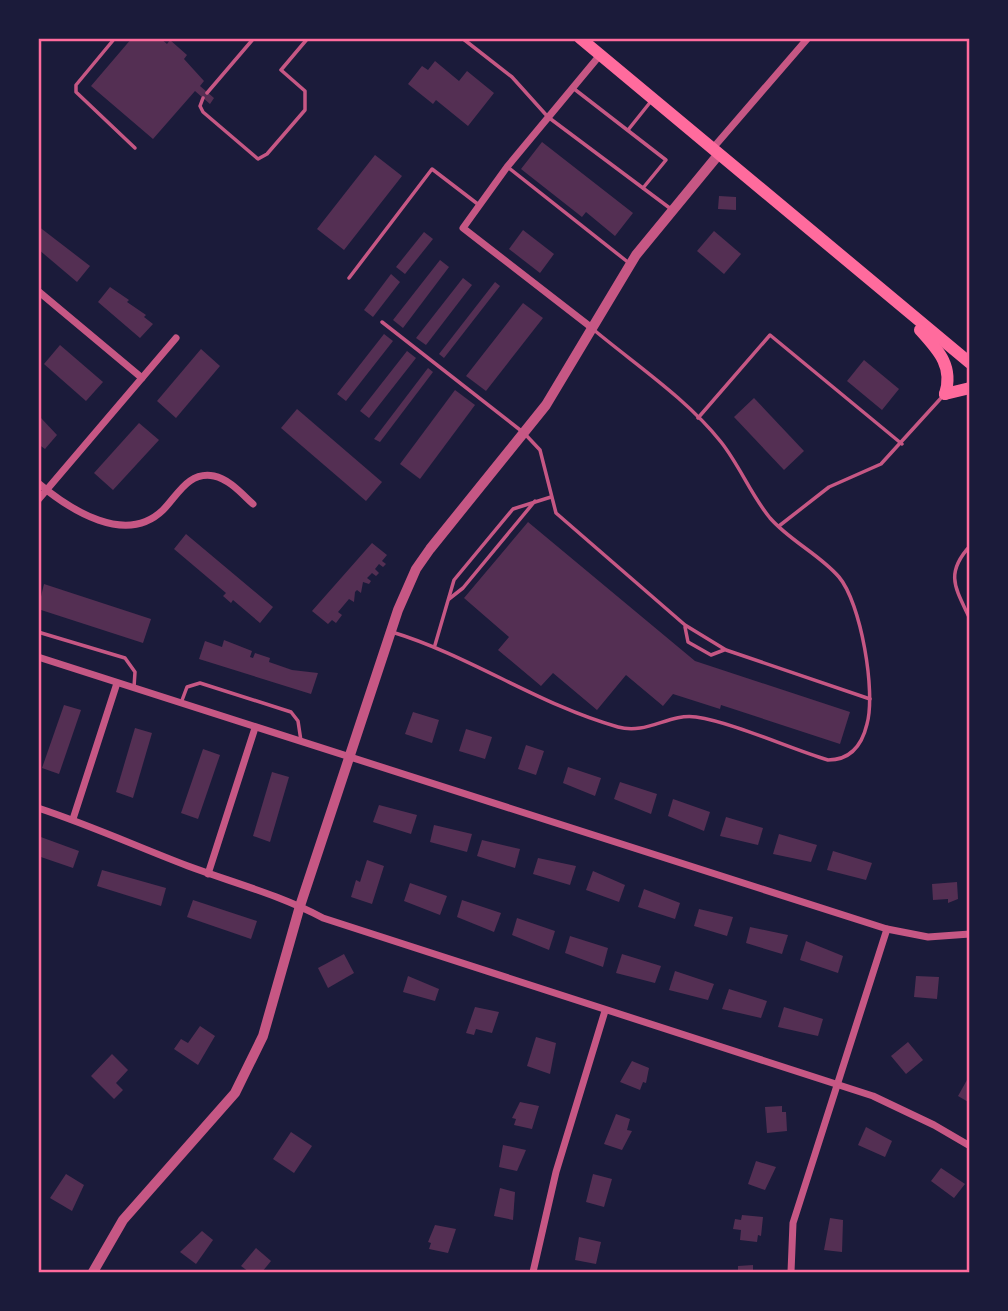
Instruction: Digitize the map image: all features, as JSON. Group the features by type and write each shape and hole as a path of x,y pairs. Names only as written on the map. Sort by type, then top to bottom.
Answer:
{"main road":[{"path":"580,38 969,361"},
{"path":"894,300 942,357 948,371 945,394 970,388"}],"street":[{"path":"93,1272 123,1220 235,1093 263,1036 300,905 391,632 416,569 546,405 631,264 671,209 808,38"},
{"path":"592,328 463,228 507,167 600,55"},
{"path":"38,291 142,378"},
{"path":"38,500 176,338"},
{"path":"38,483 92,517 116,526 141,523 153,518 184,485 202,476 222,479 253,504"},
{"path":"38,657 887,929 928,937 970,934"},
{"path":"73,819 117,683"},
{"path":"208,874 255,728"},
{"path":"38,808 73,819 208,874 300,905 323,918 837,1085 907,1111 970,1146"},
{"path":"791,1272 793,1223 887,929"},
{"path":"533,1272 556,1172 605,1011"}],"lane":[{"path":"207,93 254,38"},
{"path":"203,98 200,106 203,112 258,159 267,154 304,110 305,91 281,71 308,38"},
{"path":"462,38 512,78 548,117 671,209"},
{"path":"114,39 76,85 76,92 135,148"},
{"path":"573,88 666,160 643,188"},
{"path":"628,130 653,99"},
{"path":"507,167 631,264"},
{"path":"349,278 432,169 479,205"},
{"path":"382,322 524,433 540,450 551,497 559,517 685,625 726,650 870,699"},
{"path":"391,632 435,645 563,709 632,730 647,729 685,717 698,717 828,760 844,758 858,747 866,731 870,699 853,599 833,570 766,513 722,444 698,418 592,328"},
{"path":"698,418 770,335 902,444"},
{"path":"779,526 817,494 881,464 945,394"},
{"path":"435,645 452,582 510,512 551,497"},
{"path":"449,599 461,590 537,500"},
{"path":"970,546 955,566 954,579 970,619"},
{"path":"685,625 688,642 699,650 711,655 726,650"},
{"path":"38,632 125,658 135,671 134,689"},
{"path":"181,704 187,687 200,683 252,699 291,712 298,721 302,743"}],"building":[{"path":"132,38 160,38 167,44 170,40 187,55 184,59 204,81 200,86 214,98 210,104 195,91 153,139 91,86"},
{"path":"435,61 459,81 467,71 494,93 468,126 436,100 433,104 408,84 422,66 428,70"},
{"path":"542,142 633,213 615,236 586,212 582,217 521,169"},
{"path":"375,155 402,176 344,250 317,229"},
{"path":"719,196 736,197 736,210 718,209"},
{"path":"38,226 90,266 77,282 38,249"},
{"path":"523,230 554,254 540,273 509,249"},
{"path":"714,231 741,254 724,274 697,251"},
{"path":"424,232 433,239 405,274 396,267"},
{"path":"440,260 449,267 403,328 393,320"},
{"path":"391,274 400,282 373,317 364,310"},
{"path":"463,278 472,285 426,345 416,338"},
{"path":"495,282 500,286 444,358 439,354"},
{"path":"110,287 129,300 127,302 146,315 144,317 153,324 140,338 98,302"},
{"path":"523,303 543,318 486,391 466,376"},
{"path":"384,334 393,341 346,401 337,394"},
{"path":"60,345 103,382 86,401 44,364"},
{"path":"201,349 220,366 176,418 157,401"},
{"path":"407,351 416,358 369,418 360,411"},
{"path":"864,360 899,389 882,410 847,381"},
{"path":"428,368 433,372 380,442 374,439"},
{"path":"455,390 475,405 420,479 400,464"},
{"path":"754,398 804,451 784,470 734,417"},
{"path":"297,409 382,482 366,501 281,428"},
{"path":"41,418 57,435 45,449 38,444 38,419"},
{"path":"139,423 159,440 113,490 94,473"},
{"path":"528,522 695,661 850,712 840,744 721,705 720,709 673,694 663,706 626,675 597,710 553,673 541,686 498,650 509,637 464,598"},
{"path":"186,534 273,607 260,623 233,600 231,603 223,596 226,593 174,549"},
{"path":"372,543 387,555 382,561 386,564 383,567 379,564 375,569 379,573 376,576 372,573 367,578 371,581 369,584 363,582 361,593 357,590 355,592 354,602 349,599 338,612 342,615 336,623 332,620 328,624 312,611"},
{"path":"44,584 151,619 143,643 38,609"},
{"path":"224,640 252,651 250,657 253,658 255,653 270,658 269,662 292,670 318,673 311,694 199,659 205,641 222,647"},
{"path":"64,705 81,710 59,774 42,768"},
{"path":"413,712 439,720 432,743 405,734"},
{"path":"135,728 152,733 133,798 116,792"},
{"path":"466,729 492,737 485,759 459,751"},
{"path":"526,745 544,751 536,775 518,769"},
{"path":"203,749 220,755 198,819 181,813"},
{"path":"568,767 601,778 595,796 563,783"},
{"path":"272,772 289,777 270,842 253,836"},
{"path":"620,782 657,794 651,814 614,799"},
{"path":"673,799 710,812 704,831 668,816"},
{"path":"379,805 417,815 411,834 373,822"},
{"path":"726,817 763,828 758,845 720,836"},
{"path":"434,825 472,834 467,852 430,842"},
{"path":"779,834 817,845 811,862 773,854"},
{"path":"38,836 79,851 73,868 38,856"},
{"path":"482,840 520,849 515,868 477,856"},
{"path":"833,851 872,863 866,880 827,870"},
{"path":"538,858 576,866 570,885 533,874"},
{"path":"367,860 384,866 372,904 351,897 356,880 360,882"},
{"path":"102,870 166,888 161,906 97,886"},
{"path":"593,871 625,885 619,902 586,890"},
{"path":"957,882 958,899 948,903 948,899 933,900 932,884"},
{"path":"410,883 447,896 440,915 404,901"},
{"path":"644,889 680,903 675,919 638,907"},
{"path":"193,900 257,921 251,939 187,917"},
{"path":"462,900 501,913 494,932 457,917"},
{"path":"699,909 733,917 727,936 694,926"},
{"path":"517,918 555,931 549,950 512,935"},
{"path":"750,927 788,935 782,954 746,943"},
{"path":"570,936 608,948 603,967 565,953"},
{"path":"806,941 843,956 838,973 800,960"},
{"path":"344,954 354,973 328,988 318,968"},
{"path":"622,954 661,966 655,983 616,973"},
{"path":"675,971 714,984 708,1000 669,990"},
{"path":"408,976 439,989 435,1001 403,992"},
{"path":"916,976 939,977 937,999 914,997"},
{"path":"729,989 767,1001 761,1018 722,1009"},
{"path":"475,1007 499,1012 492,1033 476,1029 474,1035 466,1033"},
{"path":"784,1007 823,1019 818,1036 778,1027"},
{"path":"200,1026 215,1036 198,1065 174,1049 181,1039 188,1043"},
{"path":"536,1037 556,1043 550,1074 527,1066"},
{"path":"908,1042 923,1060 906,1074 891,1056"},
{"path":"112,1054 128,1070 116,1083 123,1090 114,1099 91,1076"},
{"path":"632,1061 649,1068 646,1083 643,1082 640,1090 620,1082"},
{"path":"967,1080 970,1081 970,1103 958,1096"},
{"path":"520,1102 539,1106 532,1129 514,1125 516,1119 512,1118"},
{"path":"782,1106 782,1112 786,1112 787,1131 767,1133 765,1107"},
{"path":"616,1114 630,1119 627,1130 632,1131 622,1150 604,1144"},
{"path":"866,1127 892,1141 885,1157 858,1145"},
{"path":"291,1132 312,1146 294,1173 273,1159"},
{"path":"503,1145 526,1150 517,1171 499,1167"},
{"path":"756,1161 776,1167 765,1190 748,1184"},
{"path":"941,1168 965,1184 954,1198 931,1181"},
{"path":"66,1174 84,1185 72,1211 50,1198"},
{"path":"593,1174 612,1179 604,1207 586,1202"},
{"path":"500,1188 515,1192 513,1220 494,1216"},
{"path":"742,1215 763,1217 761,1236 758,1235 757,1242 740,1240 741,1230 733,1229 735,1219 741,1220"},
{"path":"830,1218 843,1220 842,1252 824,1250"},
{"path":"435,1225 456,1229 448,1253 429,1249 431,1243 428,1242"},
{"path":"202,1231 213,1240 196,1264 180,1252"},
{"path":"579,1237 601,1242 596,1264 575,1260"},
{"path":"256,1248 271,1261 262,1272 249,1272 241,1266"},
{"path":"753,1265 753,1272 738,1272 738,1266"}]}
